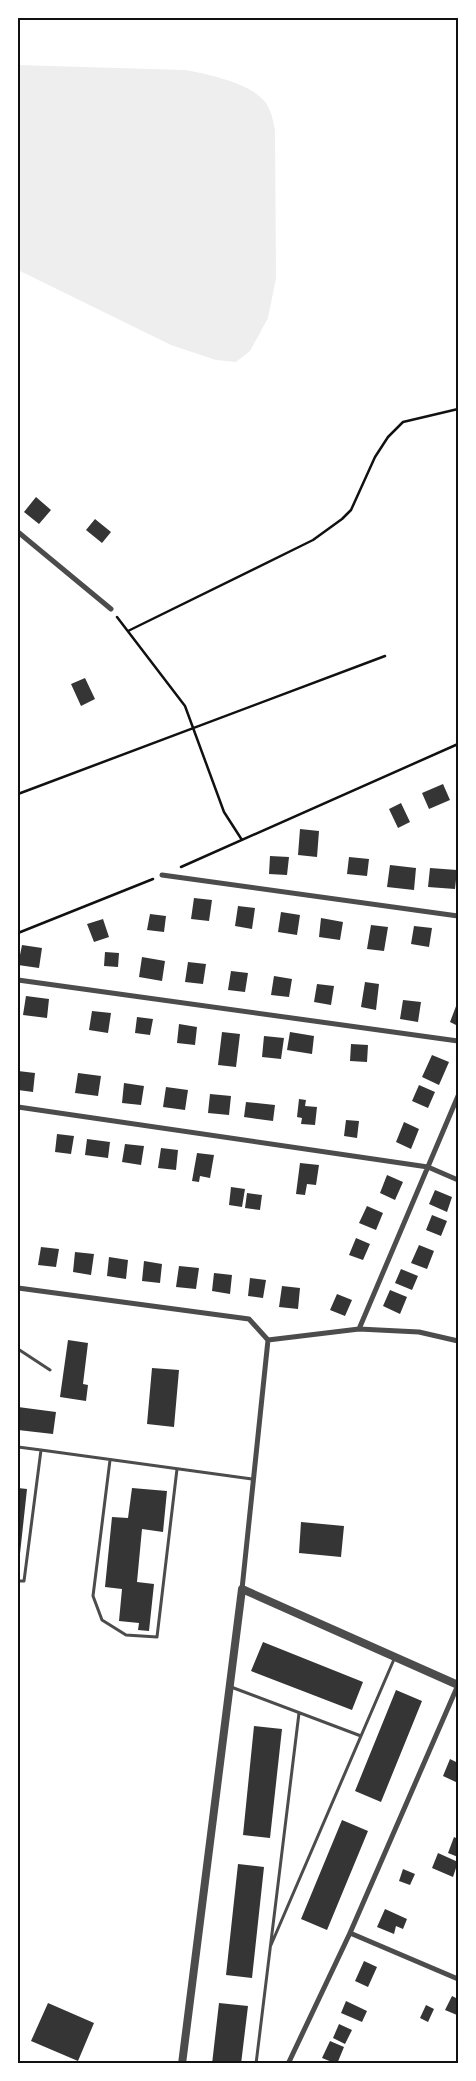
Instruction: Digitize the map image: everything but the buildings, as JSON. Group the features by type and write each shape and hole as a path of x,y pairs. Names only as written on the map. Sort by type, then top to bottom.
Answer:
{"street":[{"path":"18,532 111,609"},
{"path":"162,875 458,916"},
{"path":"18,980 458,1041"},
{"path":"359,1329 458,1096"},
{"path":"18,1106 428,1166 458,1180"},
{"path":"18,1288 248,1319 268,1340"},
{"path":"268,1340 359,1329 419,1332 458,1341"},
{"path":"182,2064 242,1588 268,1340"},
{"path":"242,1588 458,1685 350,1933 288,2064"},
{"path":"350,1933 458,1979"}],"lane":[{"path":"18,1349 50,1370"},
{"path":"18,1447 252,1479"},
{"path":"18,1581 24,1581 41,1450"},
{"path":"110,1460 93,1596 102,1620 126,1635 156,1638 176,1469"},
{"path":"269,1950 396,1657"},
{"path":"230,1686 361,1736"},
{"path":"256,2064 299,1713"}],"path":[{"path":"128,631 312,540 351,510 374,457 388,437 403,422 458,409"},
{"path":"111,609 185,706 224,812 242,840"},
{"path":"18,794 384,656"},
{"path":"18,933 162,875 458,744"}],"shaded area":[{"path":"18,65 184,70 234,82 252,91 266,103 272,116 275,131 276,278 268,318 250,351 236,362 216,360 171,345 18,270"}]}
